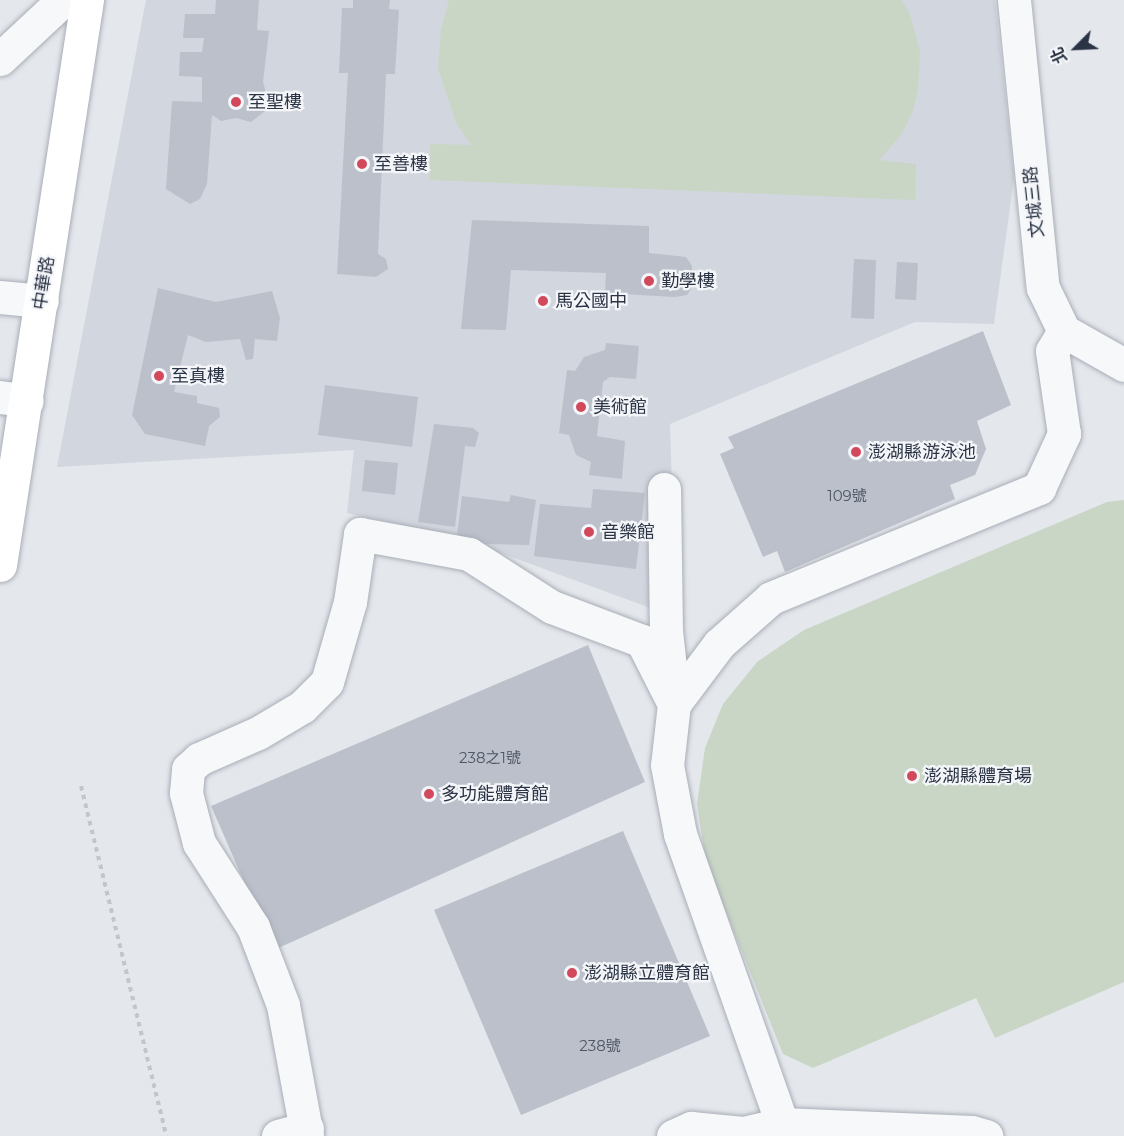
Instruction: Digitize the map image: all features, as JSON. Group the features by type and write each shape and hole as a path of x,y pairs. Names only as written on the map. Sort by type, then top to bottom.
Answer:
{"main road":[{"name":"中華路","path":"0,565 13,399 42,301 87,0"}],"street":[{"path":"0,59 63,0"},
{"name":"文城三路","path":"1014,0 1043,288 1064,331"},
{"path":"0,297 42,301"},
{"path":"674,704 719,644 771,598 1039,488 1064,434 1052,351 1064,331 1124,365"},
{"path":"664,489 666,631 674,704 667,765 680,834 782,1124"},
{"path":"298,1133 283,1005 253,927 199,843 186,793 188,769 199,759 258,734 302,707 327,682 350,602 360,534 469,554 552,607 642,641 674,704"},
{"path":"673,1136 691,1128 742,1133 782,1124 972,1132 986,1136"}],"path":[{"path":"81,786 166,1136"}],"shaded area":[{"name":"馬公國中","path":"146,0 995,0 1014,178 994,324 915,322 670,424 672,490 656,610 457,537 347,513 354,450 57,467"}],"green space":[{"path":"449,0 901,0 910,14 920,52 918,89 913,111 901,135 879,160 916,164 915,200 430,180 430,144 471,145 456,123 438,68 441,30"},
{"name":"澎湖縣體育場","path":"1124,500 1124,982 995,1038 976,998 813,1068 783,1054 706,862 697,804 705,748 723,704 757,662 804,630 1107,502"}],"building":[{"name":"至聖樓","path":"216,0 259,0 257,30 269,31 263,82 270,107 251,122 236,118 221,121 212,115 207,184 200,199 190,204 166,189 172,101 202,102 202,77 179,76 180,52 202,52 204,38 183,38 185,14 215,14"},
{"name":"至善樓","path":"353,0 390,0 389,9 399,10 395,74 386,74 378,254 386,259 388,269 376,277 337,274 348,73 339,73 342,8 353,8"},
{"name":"勤學樓","path":"472,220 649,226 649,253 686,257 692,266 691,289 687,295 675,297 605,293 606,273 511,270 506,330 461,329"},
{"path":"854,259 876,260 874,319 851,318"},
{"path":"897,262 918,263 916,300 895,299"},
{"name":"至真樓","path":"158,288 216,302 272,291 280,318 277,341 255,339 253,359 246,360 240,339 206,342 188,335 174,392 197,396 197,403 219,408 220,417 209,426 205,446 145,434 132,415"},
{"name":"澎湖縣游泳池","path":"983,331 1011,405 977,421 986,449 975,475 950,485 955,499 785,572 777,551 763,557 720,454 734,448 728,437"},
{"name":"美術館","path":"606,343 639,346 636,379 610,377 603,382 597,436 625,441 622,479 589,475 591,462 576,455 569,435 559,433 567,370 575,371 584,357 605,350"},
{"path":"325,385 418,397 412,447 318,435"},
{"path":"434,424 473,428 479,433 475,447 465,446 455,527 418,522"},
{"path":"365,460 398,463 395,495 362,491"},
{"name":"音樂館","path":"593,489 645,493 636,569 534,556 540,504 591,508"},
{"path":"511,495 536,500 529,545 485,544 457,535 462,496 509,502"},
{"name":"多功能體育館","path":"588,645 645,782 274,950 211,806"},
{"name":"澎湖縣立體育館","path":"623,831 710,1036 521,1115 434,910"}],"place":[{"name":"至聖樓","path":"236,102"},
{"name":"至善樓","path":"362,164"},
{"name":"勤學樓","path":"649,281"},
{"name":"馬公國中","path":"543,301"},
{"name":"至真樓","path":"159,376"},
{"name":"美術館","path":"581,407"},
{"name":"澎湖縣游泳池","path":"856,452"},
{"name":"音樂館","path":"589,532"},
{"name":"澎湖縣體育場","path":"912,776"},
{"name":"多功能體育館","path":"429,794"},
{"name":"澎湖縣立體育館","path":"572,973"}]}
